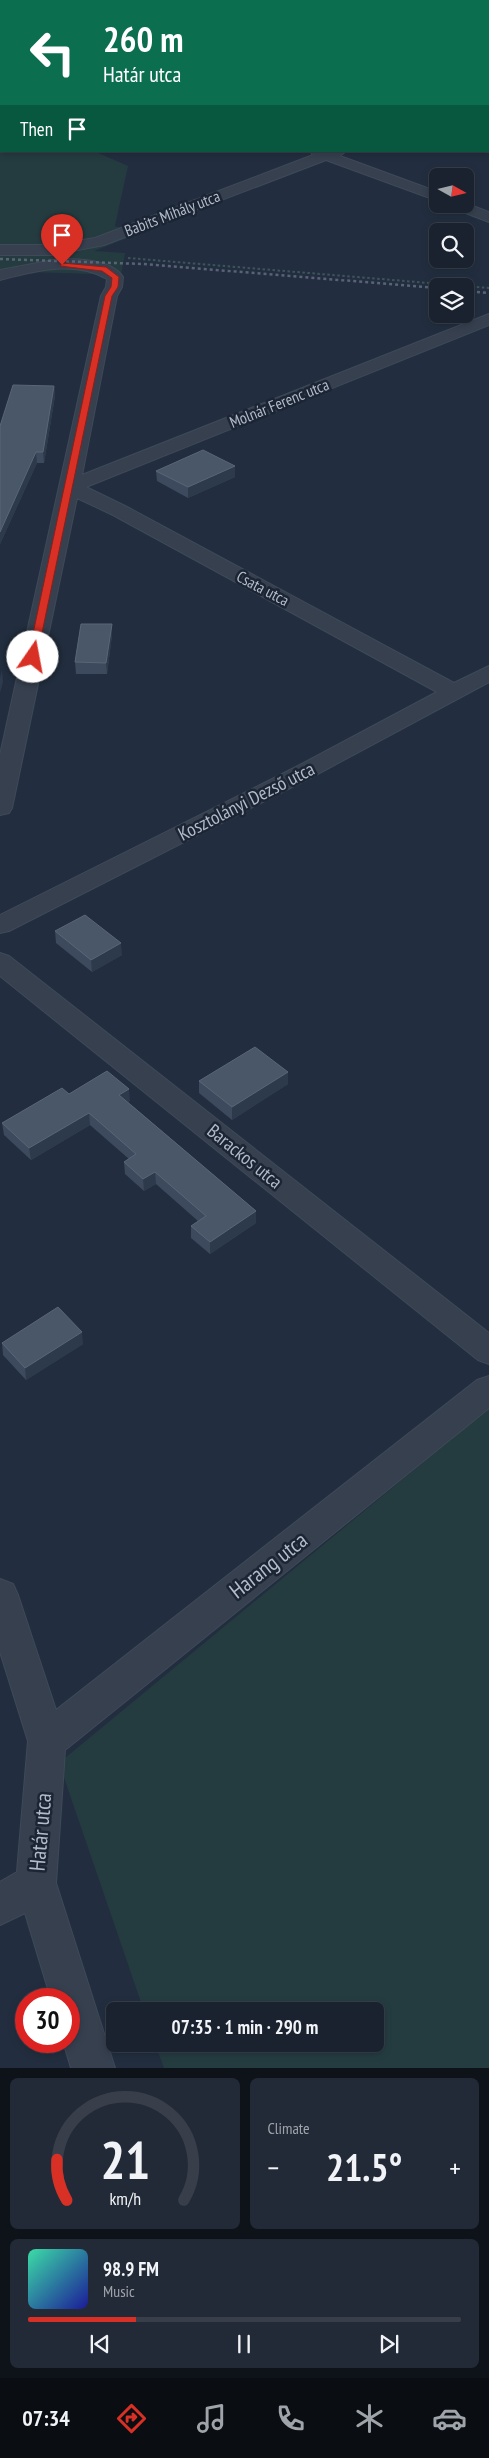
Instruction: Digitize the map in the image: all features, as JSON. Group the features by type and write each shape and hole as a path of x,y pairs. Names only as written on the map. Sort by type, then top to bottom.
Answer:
{"street":[{"path":"327,153 429,193"},
{"name":"Babits Mihály utca","path":"0,250 52,250 99,242 327,153"},
{"path":"474,211 489,217"},
{"path":"0,275 45,265 62,265 104,269 115,277 114,287 109,296 70,487 0,808"},
{"name":"Molnár Ferenc utca","path":"70,487 489,319"},
{"name":"Csata utca","path":"70,487 120,511 454,692"},
{"name":"Kosztolányi Dezső utca","path":"0,925 304,772 489,673"},
{"name":"Barackos utca","path":"0,962 489,1351"},
{"name":"Harang utca","path":"47,1741 489,1390"},
{"name":"Határ utca","path":"0,1595 47,1741 36,1883 94,2068"},
{"path":"0,1905 36,1883"}],"path":[{"path":"128,258 489,288"}],"green space":[{"path":"0,152 96,152 128,166 115,226 137,234 94,251 125,253 121,275 32,272 0,280"},
{"path":"489,1408 489,2068 164,2068 158,2052 384,2052 384,2002 141,2002 59,1763"}],"building":[{"path":"13,385 54,386 43,452 36,452 0,532 0,426"},
{"path":"203,450 235,466 188,487 156,471"},
{"path":"81,624 112,624 106,663 75,662"},
{"path":"85,915 121,943 91,960 55,931"},
{"path":"255,1047 288,1072 232,1107 199,1081"},
{"path":"107,1071 129,1089 119,1095 256,1211 210,1242 191,1226 206,1216 155,1172 143,1179 124,1162 136,1154 89,1113 29,1148 2,1123 62,1088 69,1094"},
{"path":"58,1307 82,1332 25,1368 2,1343"}],"railway":[{"path":"0,259 143,264 429,287"},
{"path":"474,292 489,293"}],"route":[{"path":"33,657 109,296 114,287 115,277 104,269 62,265"}]}
